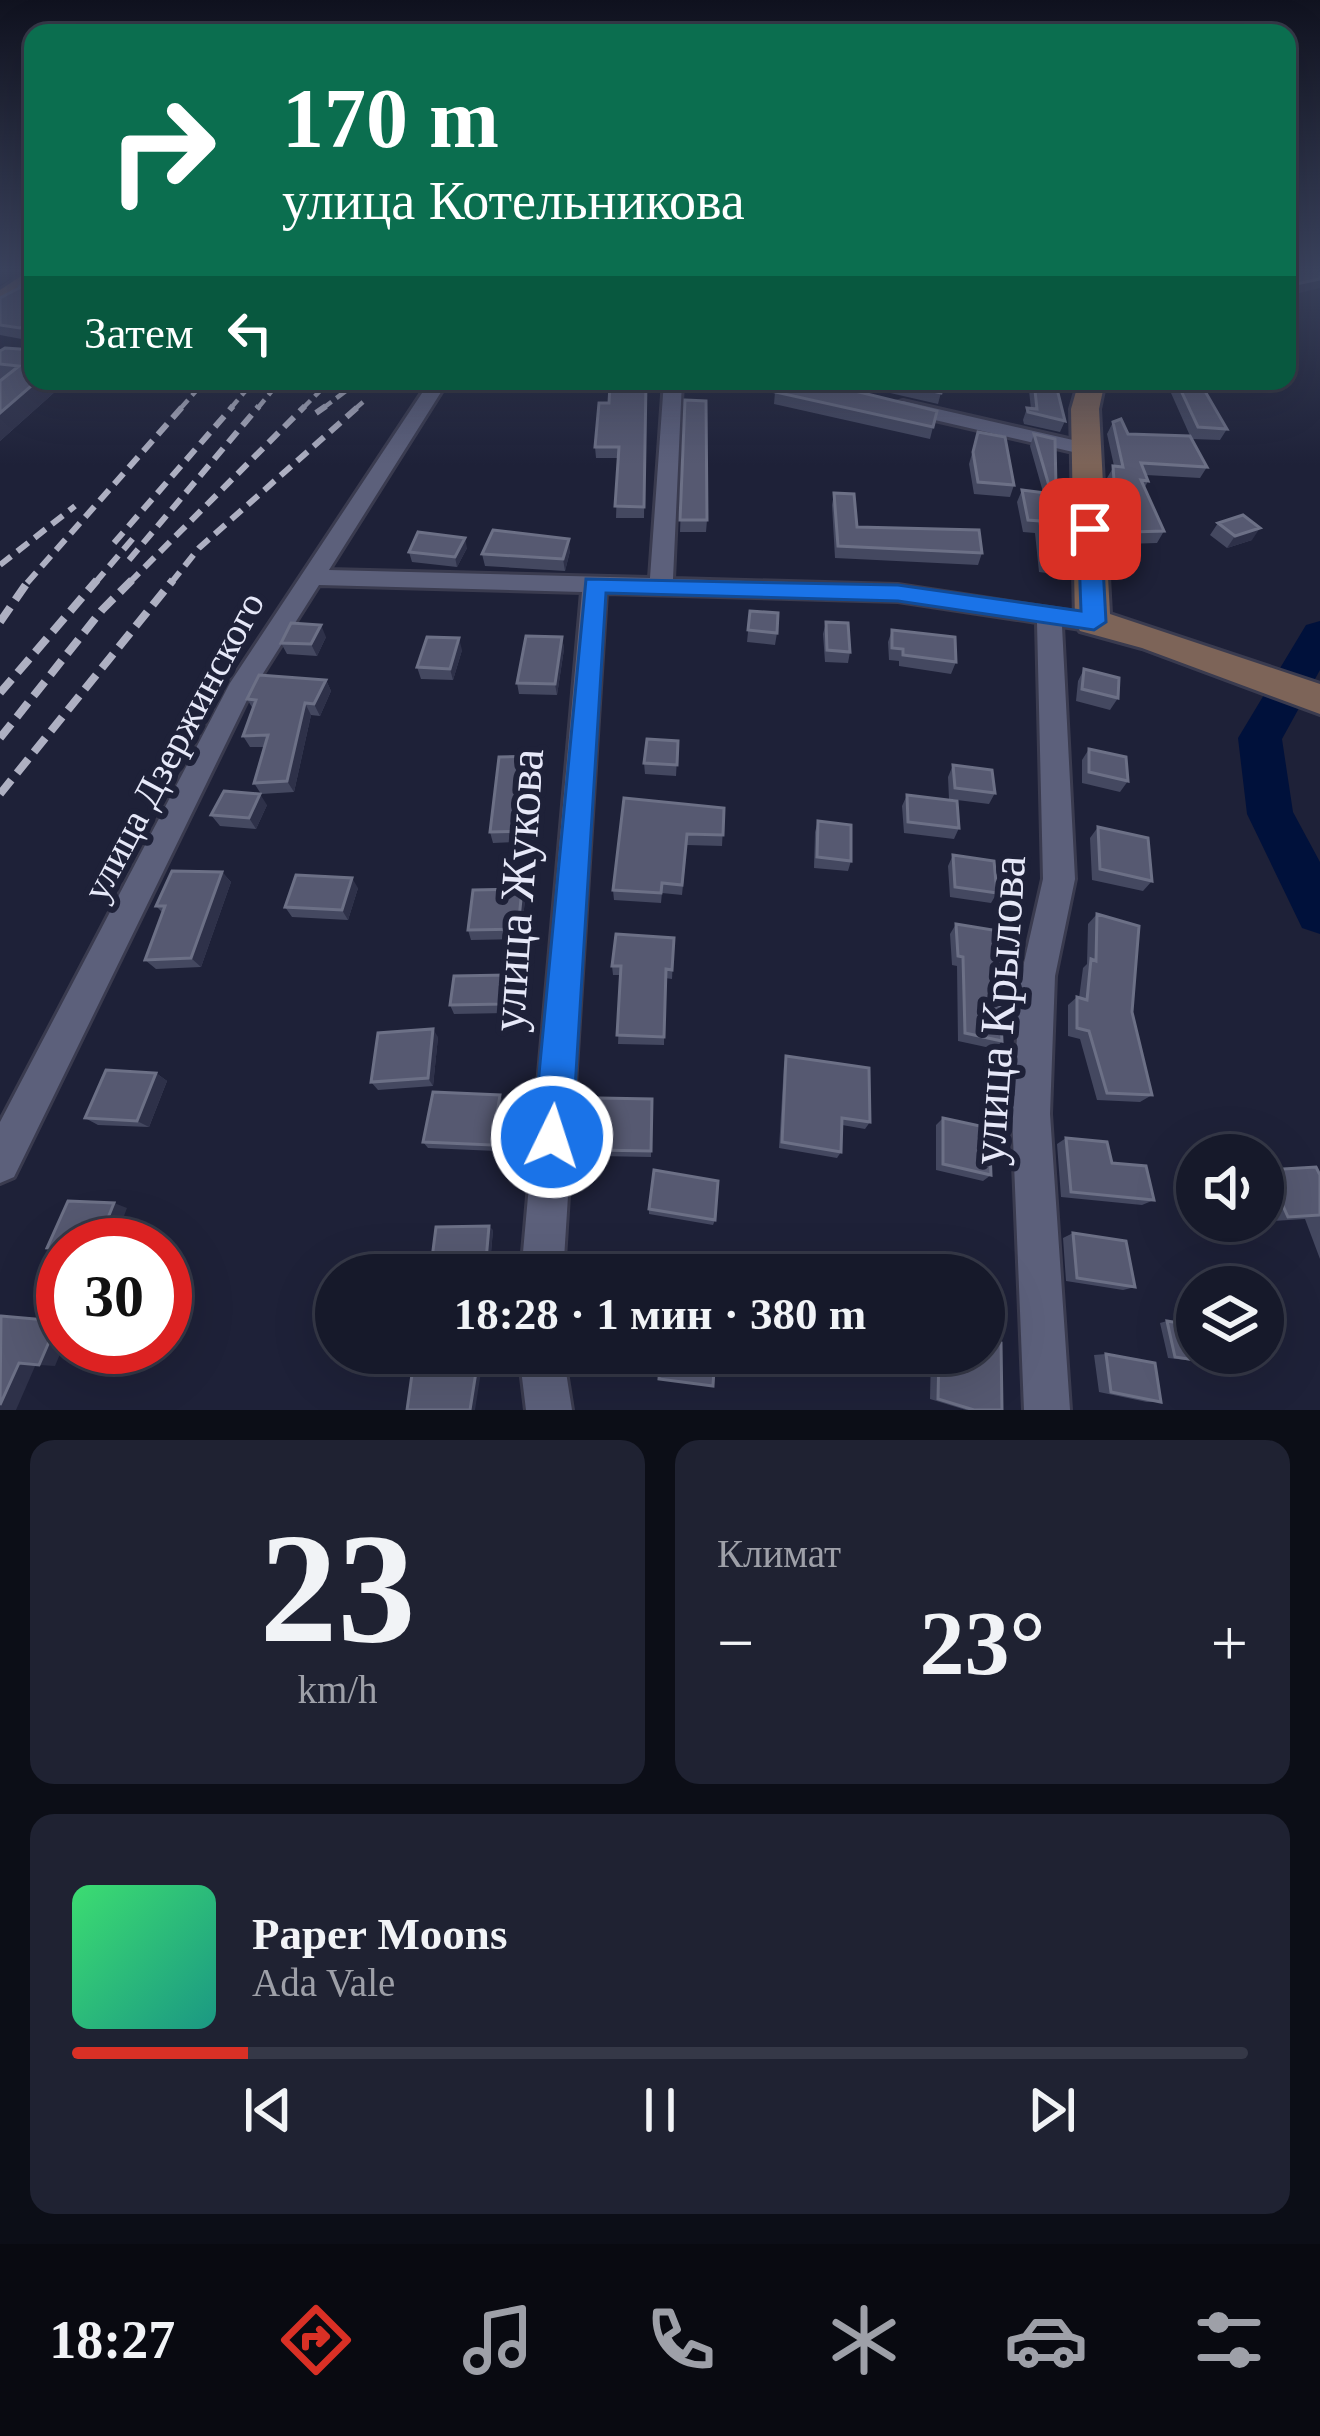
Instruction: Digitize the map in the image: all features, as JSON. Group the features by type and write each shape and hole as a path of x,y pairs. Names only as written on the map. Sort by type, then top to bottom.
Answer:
{"street":[{"name":"улица Дзержинского","path":"0,1163 239,690 433,390"},
{"path":"661,587 672,390"},
{"path":"1089,390 1084,409 1094,622"},
{"path":"884,402 1086,449"},
{"path":"309,578 898,593 1094,622 1320,699"},
{"name":"улица Жукова","path":"544,1254 595,585"},
{"name":"улица Крылова","path":"1047,1410 1031,1114 1039,976 1059,879 1049,615"},
{"path":"544,1374 549,1410"}],"building":[{"path":"24,349 27,390 0,413 0,381 19,366 0,364 0,351"},
{"path":"610,390 646,390 644,507 615,506 619,447 595,447 599,403 609,403"},
{"path":"851,390 937,411 933,427 775,392"},
{"path":"1035,390 1057,390 1065,421 1027,408 1037,409"},
{"path":"1181,390 1204,390 1227,429 1198,427"},
{"path":"685,400 706,401 707,520 680,520"},
{"path":"1121,419 1128,434 1190,436 1207,467 1141,463 1148,481 1141,480 1164,531 1131,532 1115,495 1113,466 1123,467 1113,422"},
{"path":"978,432 1005,437 1014,485 978,482 973,452"},
{"path":"1034,434 1055,439 1056,488 1050,489"},
{"path":"1022,490 1054,494 1069,563 1044,560 1040,521 1028,520"},
{"path":"834,493 854,494 857,527 979,530 982,553 838,546"},
{"path":"1243,515 1260,528 1235,536 1218,523"},
{"path":"493,530 569,539 563,559 482,554"},
{"path":"418,532 465,538 455,557 409,552"},
{"path":"750,611 778,613 777,633 748,630"},
{"path":"826,622 848,623 850,652 827,650"},
{"path":"291,623 321,625 311,644 281,643"},
{"path":"892,630 955,637 956,662 903,655 903,649 892,648"},
{"path":"526,636 562,637 555,684 517,683"},
{"path":"427,637 459,638 450,669 417,667"},
{"path":"1084,669 1119,678 1118,698 1082,689"},
{"path":"259,675 326,680 314,704 305,703 287,781 254,783 268,735 243,736 256,700 247,699"},
{"path":"647,739 678,741 677,765 644,763"},
{"path":"1089,749 1126,757 1128,781 1089,772"},
{"path":"539,756 533,831 490,832 499,757"},
{"path":"953,765 992,770 995,793 955,788"},
{"path":"224,791 260,794 249,818 211,815"},
{"path":"907,795 957,801 959,828 908,822"},
{"path":"624,798 724,808 723,835 687,834 682,885 662,883 661,893 613,890"},
{"path":"818,821 851,825 851,861 817,857"},
{"path":"1098,827 1148,838 1152,881 1100,869"},
{"path":"953,855 994,861 997,893 955,887"},
{"path":"172,871 222,872 191,958 145,960 165,906 156,906"},
{"path":"296,875 352,878 342,910 285,907"},
{"path":"522,889 518,929 468,930 473,890"},
{"path":"1097,914 1139,926 1132,1012 1152,1095 1107,1093 1089,1031 1077,1028 1077,997 1087,1000 1091,959 1096,961"},
{"path":"956,924 1005,932 1008,965 998,963 1002,1041 965,1033 963,957 958,956"},
{"path":"616,934 674,938 672,970 666,969 664,1037 617,1035 621,966 612,966"},
{"path":"507,975 503,1004 450,1005 454,976"},
{"path":"433,1029 428,1078 371,1082 378,1033"},
{"path":"786,1056 869,1068 870,1122 842,1118 841,1152 782,1142"},
{"path":"106,1070 156,1073 137,1121 85,1118"},
{"path":"433,1092 500,1095 492,1145 423,1142"},
{"path":"599,1098 652,1099 651,1151 596,1150"},
{"path":"943,1118 989,1128 991,1175 943,1164"},
{"path":"1066,1138 1107,1142 1112,1163 1146,1166 1154,1200 1071,1192"},
{"path":"1316,1167 1320,1215 1288,1217 1284,1169"},
{"path":"654,1170 718,1181 715,1220 649,1209"},
{"path":"68,1201 114,1203 108,1218 60,1218"},
{"path":"489,1226 487,1254 433,1254 436,1227"},
{"path":"1073,1233 1126,1241 1135,1287 1077,1278"},
{"path":"1,1316 36,1319 36,1365 19,1363 0,1405"},
{"path":"1167,1321 1176,1322 1175,1357"},
{"path":"1106,1354 1155,1363 1161,1402 1111,1392"},
{"path":"412,1374 476,1374 470,1410 407,1410"},
{"path":"659,1374 714,1374 713,1386 659,1379"},
{"path":"939,1374 1001,1374 1002,1410 974,1410 938,1399"}],"waterway":[{"path":"1320,635 1260,738 1270,814 1320,911"}],"railway":[{"path":"180,409 197,390"},
{"path":"230,409 246,390"},
{"path":"257,409 273,390"},
{"path":"305,406 321,390"},
{"path":"326,406 347,390"},
{"path":"355,409 363,402"},
{"path":"27,583 183,406"},
{"path":"114,543 233,406"},
{"path":"129,560 259,406"},
{"path":"129,583 305,406"},
{"path":"302,409 305,406"},
{"path":"316,413 326,406"},
{"path":"322,409 326,406"},
{"path":"171,583 199,548 359,406"},
{"path":"0,565 75,506"},
{"path":"95,583 135,536"},
{"path":"0,622 29,580"},
{"path":"0,693 97,580"},
{"path":"129,583 132,580"},
{"path":"0,794 173,580"},
{"path":"0,738 129,583"}],"route":[{"path":"552,1137 595,585 898,593 1094,622 1090,529"}]}
